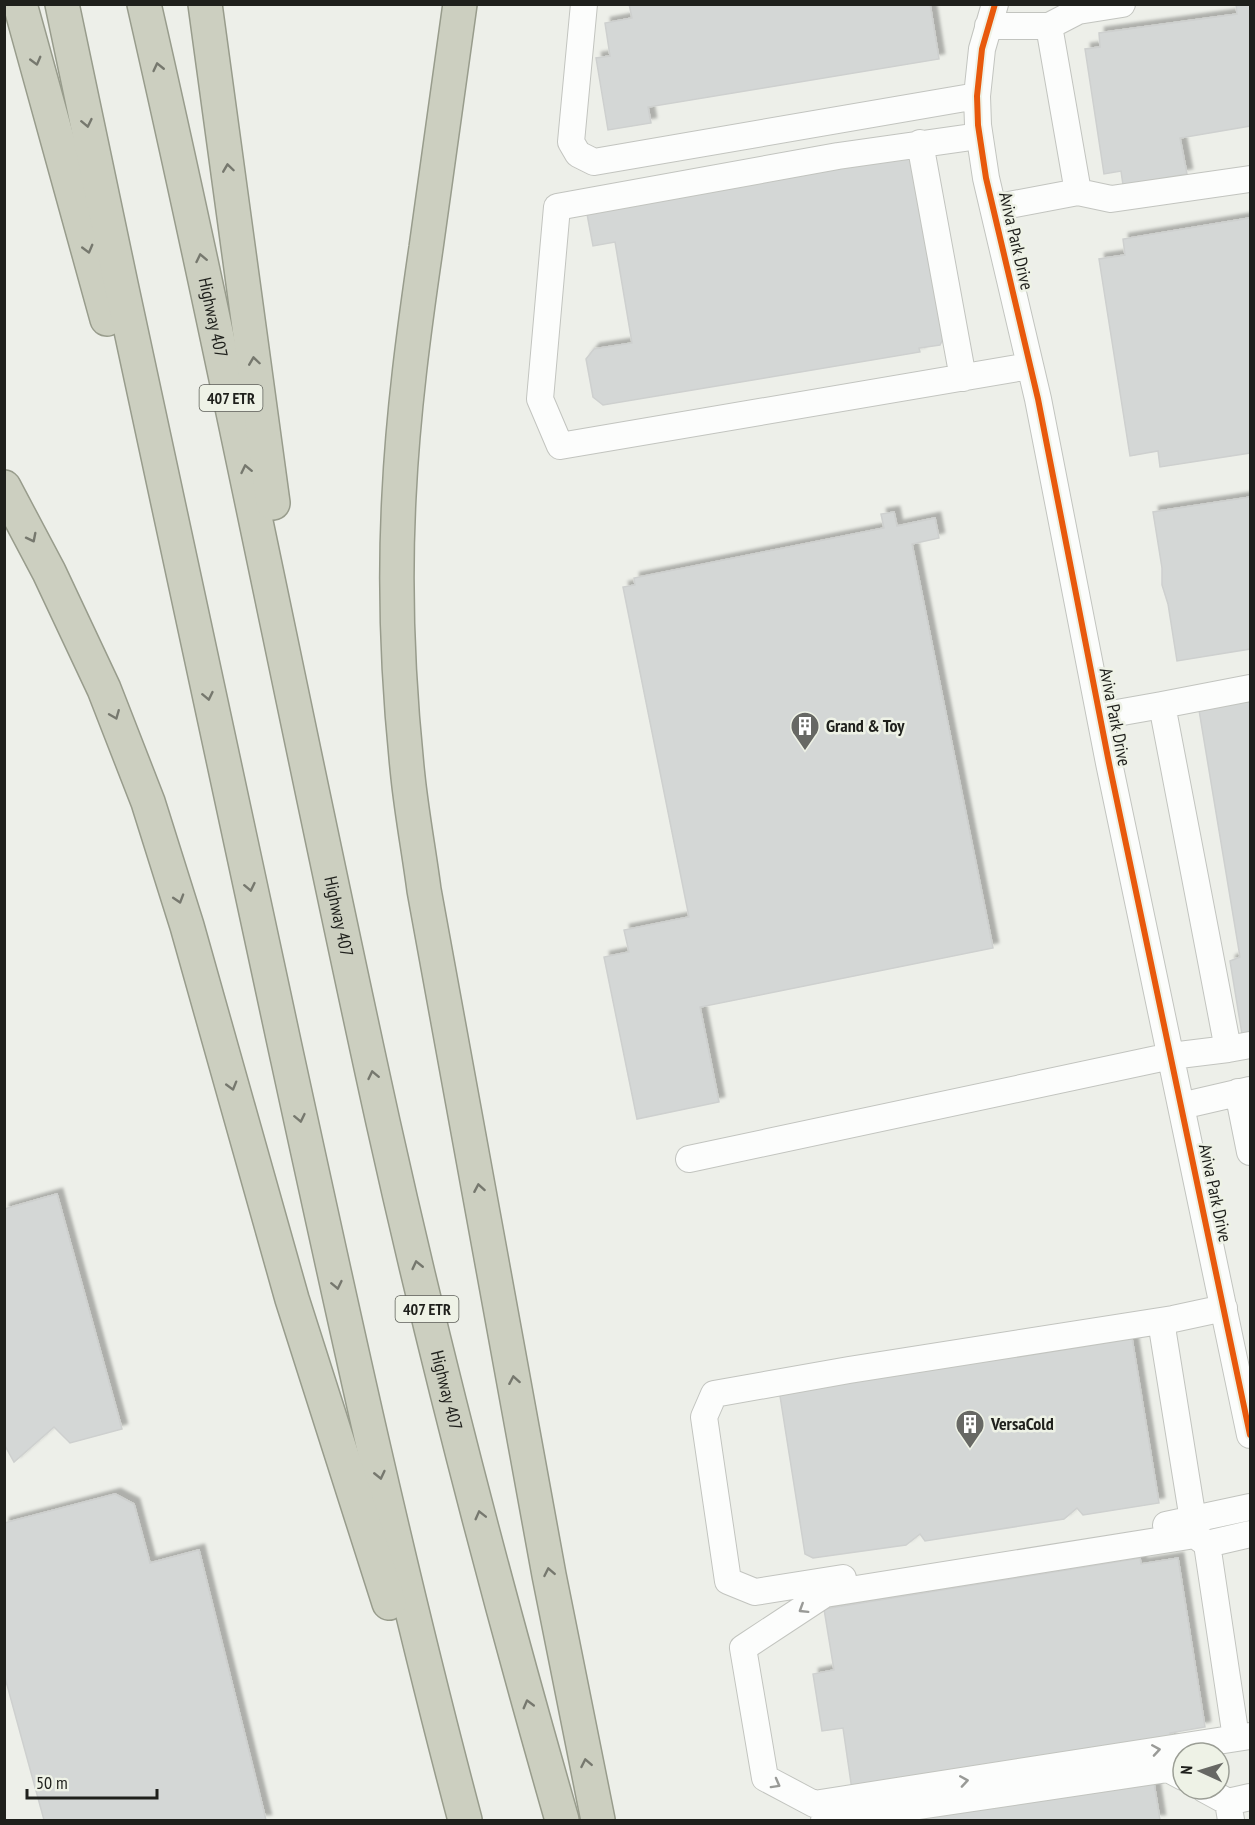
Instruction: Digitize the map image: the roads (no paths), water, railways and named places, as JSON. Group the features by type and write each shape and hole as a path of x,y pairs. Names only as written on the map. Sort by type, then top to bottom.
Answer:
{"highway":[{"path":"20,4 196,639"},
{"path":"62,4 196,639 363,1402 401,1569 465,1821"},
{"name":"Highway 407","path":"144,4 204,270 384,1125 432,1331 526,1696 562,1821"},
{"path":"205,4 313,793"},
{"path":"460,4 409,369 403,434 397,583 403,726 424,890 549,1575 598,1821"},
{"path":"4,487 49,572 95,669 148,802 187,926 292,1299 458,1821"}],"street":[{"path":"584,4 571,142 578,154 594,162 977,96"},
{"path":"992,15 1049,26 1078,11 1122,4"},
{"name":"Aviva Park Drive","path":"992,15 982,49 977,96 979,136 993,208 1030,366 1100,716 1224,1308 1241,1342 1251,1435"},
{"path":"1049,26 1078,192"},
{"path":"979,136 838,156 557,207 540,399 560,446 1030,366"},
{"path":"920,143 963,378"},
{"path":"993,208 1078,192 1112,199 1251,179"},
{"path":"1100,716 1251,688"},
{"path":"689,1159 1171,1056 1239,1047 1162,705"},
{"path":"1181,1106 1244,1091 1251,1152"},
{"path":"1224,1308 1161,1321 849,1370 714,1394 704,1417 729,1581 754,1592 1087,1540 1251,1507"},
{"path":"1161,1321 1193,1520"},
{"path":"1207,1544 1251,1534"},
{"path":"1195,1535 1207,1544 1243,1737 814,1804 765,1778 743,1648 825,1594 1195,1535"},
{"path":"824,1821 1168,1769 1171,1771"}],"place":[{"name":"Grand & Toy","path":"805,752"},
{"name":"VersaCold","path":"970,1450"}]}
